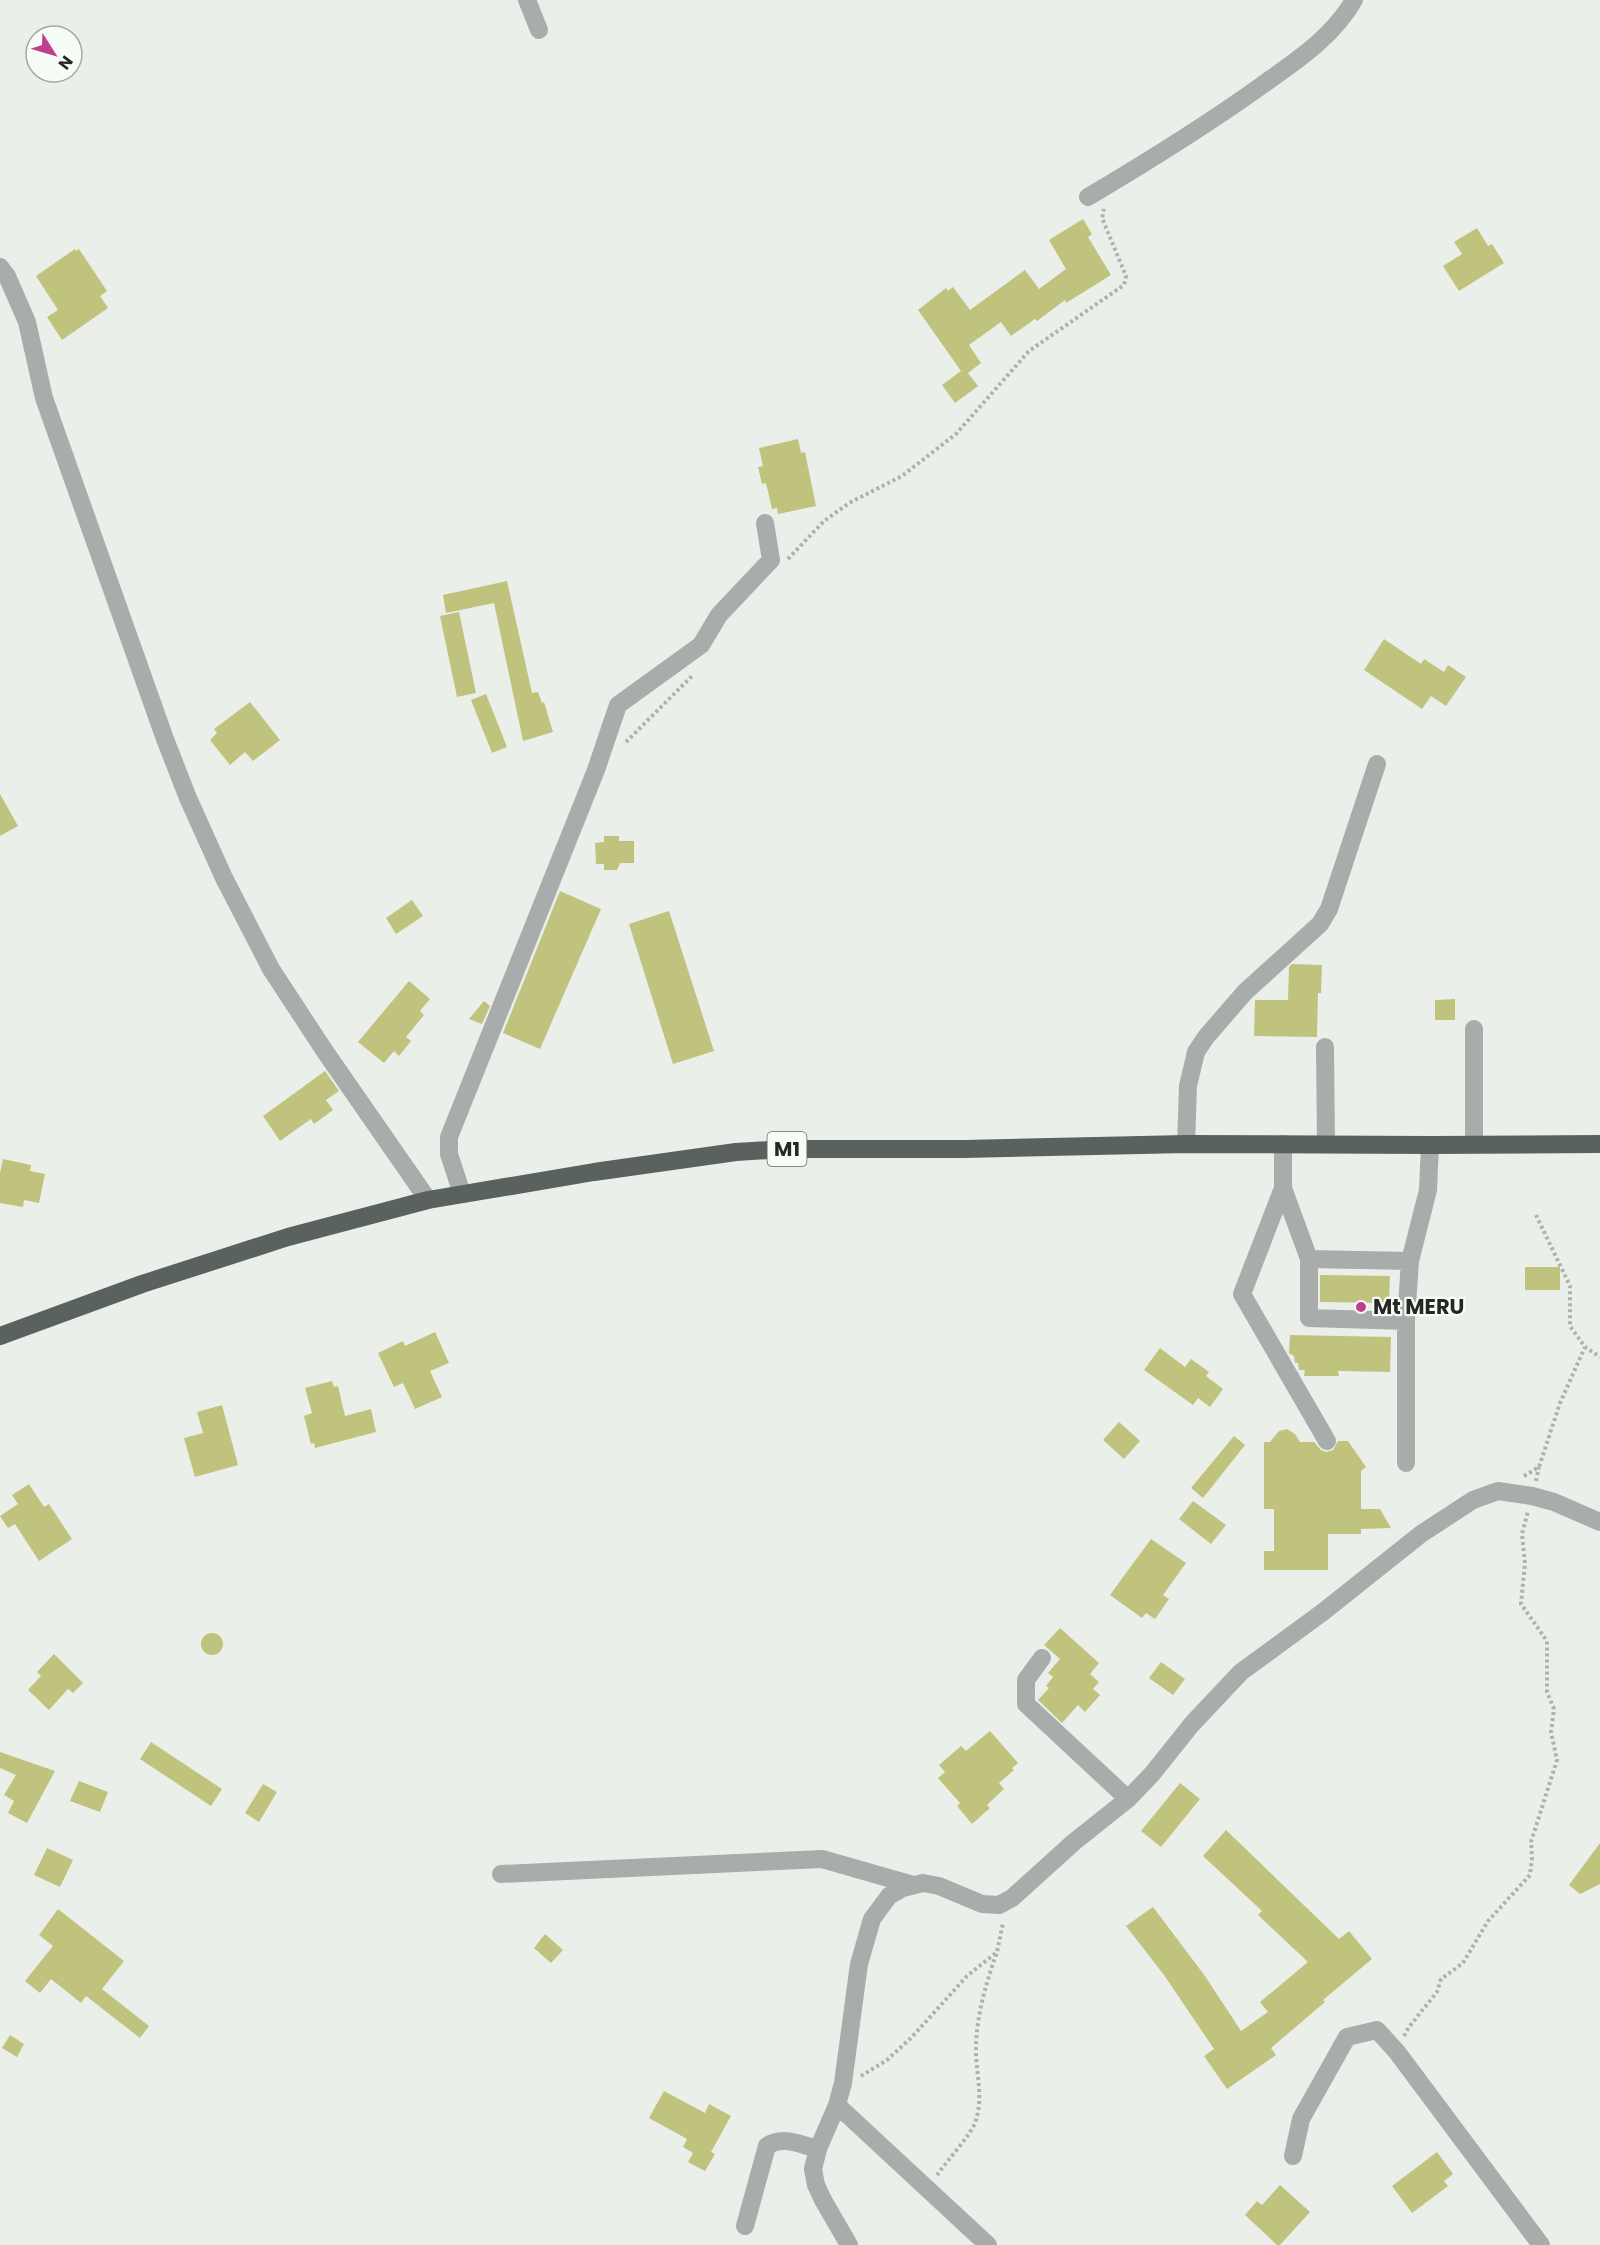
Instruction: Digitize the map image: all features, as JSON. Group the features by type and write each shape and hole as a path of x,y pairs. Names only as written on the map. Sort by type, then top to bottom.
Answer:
{"highway":[{"name":"M1","path":"0,1336 142,1284 254,1248 428,1200 736,1152 785,1149 964,1149 1186,1144 1600,1144"}],"street":[{"path":"527,0 539,30"},
{"path":"1088,197 1206,126 1300,58 1330,33 1354,0"},
{"path":"2,275 27,322 44,398 165,739 224,878 271,969 428,1200"},
{"path":"462,1194 449,1154 449,1137 596,770 618,705 701,645 719,615 771,560 765,523"},
{"path":"1186,1144 1188,1086 1191,1064 1196,1052 1245,992 1320,924 1329,909 1377,764"},
{"path":"1474,1029 1474,1144"},
{"path":"1325,1047 1326,1144"},
{"path":"1283,1144 1283,1188 1309,1258 1309,1318 1406,1321"},
{"path":"1406,1463 1406,1321 1410,1261 1428,1190 1430,1145"},
{"path":"1283,1188 1242,1294 1327,1441"},
{"path":"1309,1258 1410,1261"},
{"path":"849,2245 816,2185 813,2169 818,2149 837,2105 843,2083 859,1964 872,1919 889,1896 903,1888 923,1883 939,1886 982,1904 999,1905 1012,1898 1074,1842 1128,1799 1152,1774 1192,1724 1241,1672 1323,1612 1420,1534 1473,1500 1498,1491 1532,1496 1554,1502 1600,1522"},
{"path":"1042,1658 1026,1680 1026,1704 1128,1799"},
{"path":"501,1874 822,1859 913,1885"},
{"path":"1293,2156 1301,2119 1347,2037 1377,2030 1397,2052 1541,2245"},
{"path":"837,2105 988,2245"},
{"path":"745,2226 767,2146 781,2139 818,2149"}],"path":[{"path":"784,562 824,521 849,503 902,476 956,434 1029,351 1124,285 1126,276 1102,218 1105,208"},
{"path":"624,744 701,667"},
{"path":"1536,1215 1570,1286 1570,1326 1585,1347 1600,1357"},
{"path":"1397,2052 1409,2027 1437,1992 1441,1979 1463,1963 1488,1921 1530,1875 1531,1842 1557,1760 1551,1732 1554,1709 1547,1692 1547,1641 1521,1604 1525,1563 1521,1534 1560,1402 1585,1347"},
{"path":"1498,1491 1539,1467"},
{"path":"928,2188 974,2125 981,2100 976,2052 977,2034 987,1980 997,1952 1004,1918 999,1905"},
{"path":"843,2083 864,2075 887,2060 912,2037 967,1976 997,1952"}],"building":[{"path":"1083,219 1092,234 1088,237 1111,275 1066,303 1065,300 1037,321 1035,319 1011,336 1001,322 969,345 981,363 968,373 978,386 955,403 942,385 961,371 918,310 946,288 948,291 953,287 970,310 1025,270 1039,289 1066,269 1049,240"},
{"path":"1477,228 1488,246 1492,244 1504,263 1459,291 1443,266 1462,254 1454,242"},
{"path":"75,249 76,251 79,249 107,291 100,296 108,308 62,340 47,317 58,310 36,276"},
{"path":"798,439 801,453 805,452 816,506 778,514 777,508 772,509 766,483 762,484 758,467 763,466 759,448"},
{"path":"507,581 532,693 538,692 542,703 544,702 553,732 523,741 494,603 446,613 443,595"},
{"path":"459,612 476,693 457,697 440,616"},
{"path":"1384,639 1421,664 1424,659 1444,672 1448,665 1466,677 1446,706 1431,696 1422,709 1364,670"},
{"path":"486,694 507,747 492,753 471,700"},
{"path":"250,702 280,740 253,761 245,752 230,765 210,740 217,733 214,729"},
{"path":"0,794 18,826 0,836"},
{"path":"604,836 619,836 619,841 634,841 634,863 620,863 617,870 604,870 604,864 596,864 595,843 604,842"},
{"path":"560,891 601,909 540,1049 503,1033"},
{"path":"412,900 423,916 396,934 386,918"},
{"path":"669,911 714,1051 673,1064 629,924"},
{"path":"1292,964 1322,965 1321,993 1318,993 1317,1037 1254,1036 1255,1000 1288,1000 1289,967"},
{"path":"409,981 430,999 420,1011 424,1015 406,1037 411,1041 399,1056 394,1051 384,1063 358,1042"},
{"path":"1455,999 1455,1020 1435,1020 1435,1000"},
{"path":"484,1001 490,1006 482,1024 469,1019"},
{"path":"325,1071 339,1091 326,1100 333,1110 314,1124 311,1119 280,1141 263,1116"},
{"path":"3,1159 31,1165 30,1171 45,1174 39,1203 24,1200 23,1207 0,1203 0,1173"},
{"path":"1525,1267 1560,1267 1560,1290 1525,1290"},
{"path":"1320,1275 1390,1276 1389,1303 1320,1302"},
{"path":"435,1332 449,1363 430,1371 442,1397 415,1409 403,1383 394,1387 378,1353 403,1341 405,1346"},
{"path":"1290,1335 1391,1337 1390,1372 1338,1371 1339,1376 1304,1376 1305,1370 1299,1370 1294,1356 1289,1353"},
{"path":"1160,1348 1185,1367 1191,1359 1209,1372 1206,1376 1223,1389 1210,1407 1198,1398 1193,1405 1144,1370"},
{"path":"332,1381 334,1387 338,1386 345,1416 371,1409 376,1432 315,1448 314,1443 311,1444 304,1416 312,1413 305,1388"},
{"path":"222,1405 238,1465 195,1477 184,1438 203,1433 197,1412"},
{"path":"1119,1422 1140,1441 1124,1459 1103,1440"},
{"path":"1287,1429 1295,1434 1300,1442 1314,1442 1326,1452 1333,1450 1338,1441 1348,1441 1366,1467 1361,1471 1361,1509 1380,1509 1391,1528 1361,1529 1361,1534 1328,1534 1328,1570 1264,1570 1264,1551 1274,1551 1274,1509 1264,1509 1264,1442 1270,1442 1279,1431"},
{"path":"1234,1436 1245,1445 1203,1498 1191,1488"},
{"path":"29,1484 44,1507 49,1504 72,1539 39,1561 15,1524 8,1528 0,1516 18,1504 12,1495"},
{"path":"1193,1501 1226,1525 1211,1544 1179,1519"},
{"path":"1151,1539 1186,1563 1163,1595 1169,1599 1155,1619 1146,1613 1142,1618 1110,1595"},
{"path":"1060,1628 1099,1663 1090,1674 1099,1682 1093,1689 1100,1695 1085,1712 1078,1705 1062,1723 1038,1700 1049,1688 1046,1686 1053,1677 1048,1673 1060,1659 1044,1645"},
{"path":"212,1633 220,1636 223,1644 220,1652 212,1655 204,1652 201,1644 204,1636"},
{"path":"54,1654 83,1683 73,1693 68,1689 49,1710 28,1690 41,1676 37,1672"},
{"path":"1161,1662 1185,1679 1173,1695 1149,1678"},
{"path":"990,1731 1018,1763 1012,1768 1014,1770 999,1783 1004,1789 987,1805 990,1808 972,1824 957,1806 960,1803 938,1778 945,1772 939,1765 961,1746 966,1751"},
{"path":"151,1742 222,1789 211,1806 140,1759"},
{"path":"0,1752 55,1771 27,1823 8,1813 14,1801 4,1795 16,1775 0,1768"},
{"path":"79,1781 108,1792 100,1812 70,1801"},
{"path":"1180,1783 1200,1799 1161,1847 1141,1831"},
{"path":"263,1784 277,1792 259,1822 245,1813"},
{"path":"1226,1830 1339,1939 1349,1931 1372,1959 1271,2048 1276,2055 1227,2089 1204,2056 1214,2049 1164,1975 1126,1926 1153,1907 1205,1976 1241,2031 1268,2012 1260,2002 1308,1962 1258,1915 1262,1911 1203,1856"},
{"path":"1600,1843 1600,1884 1580,1894 1569,1885"},
{"path":"47,1848 73,1860 60,1887 34,1875"},
{"path":"58,1909 124,1961 102,1989 149,2026 140,2038 86,1996 81,2003 51,1979 40,1993 25,1981 53,1946 39,1935"},
{"path":"545,1934 563,1950 551,1963 534,1948"},
{"path":"10,2035 24,2044 17,2057 2,2048"},
{"path":"664,2091 705,2113 709,2104 731,2116 711,2152 715,2154 705,2171 688,2162 693,2153 683,2147 687,2139 649,2118"},
{"path":"1437,2152 1453,2174 1444,2181 1448,2186 1412,2213 1392,2186"},
{"path":"1280,2185 1310,2212 1280,2245 1277,2245 1245,2215 1257,2201 1262,2205"}],"place":[{"name":"Mt MERU","path":"1361,1307"}]}
